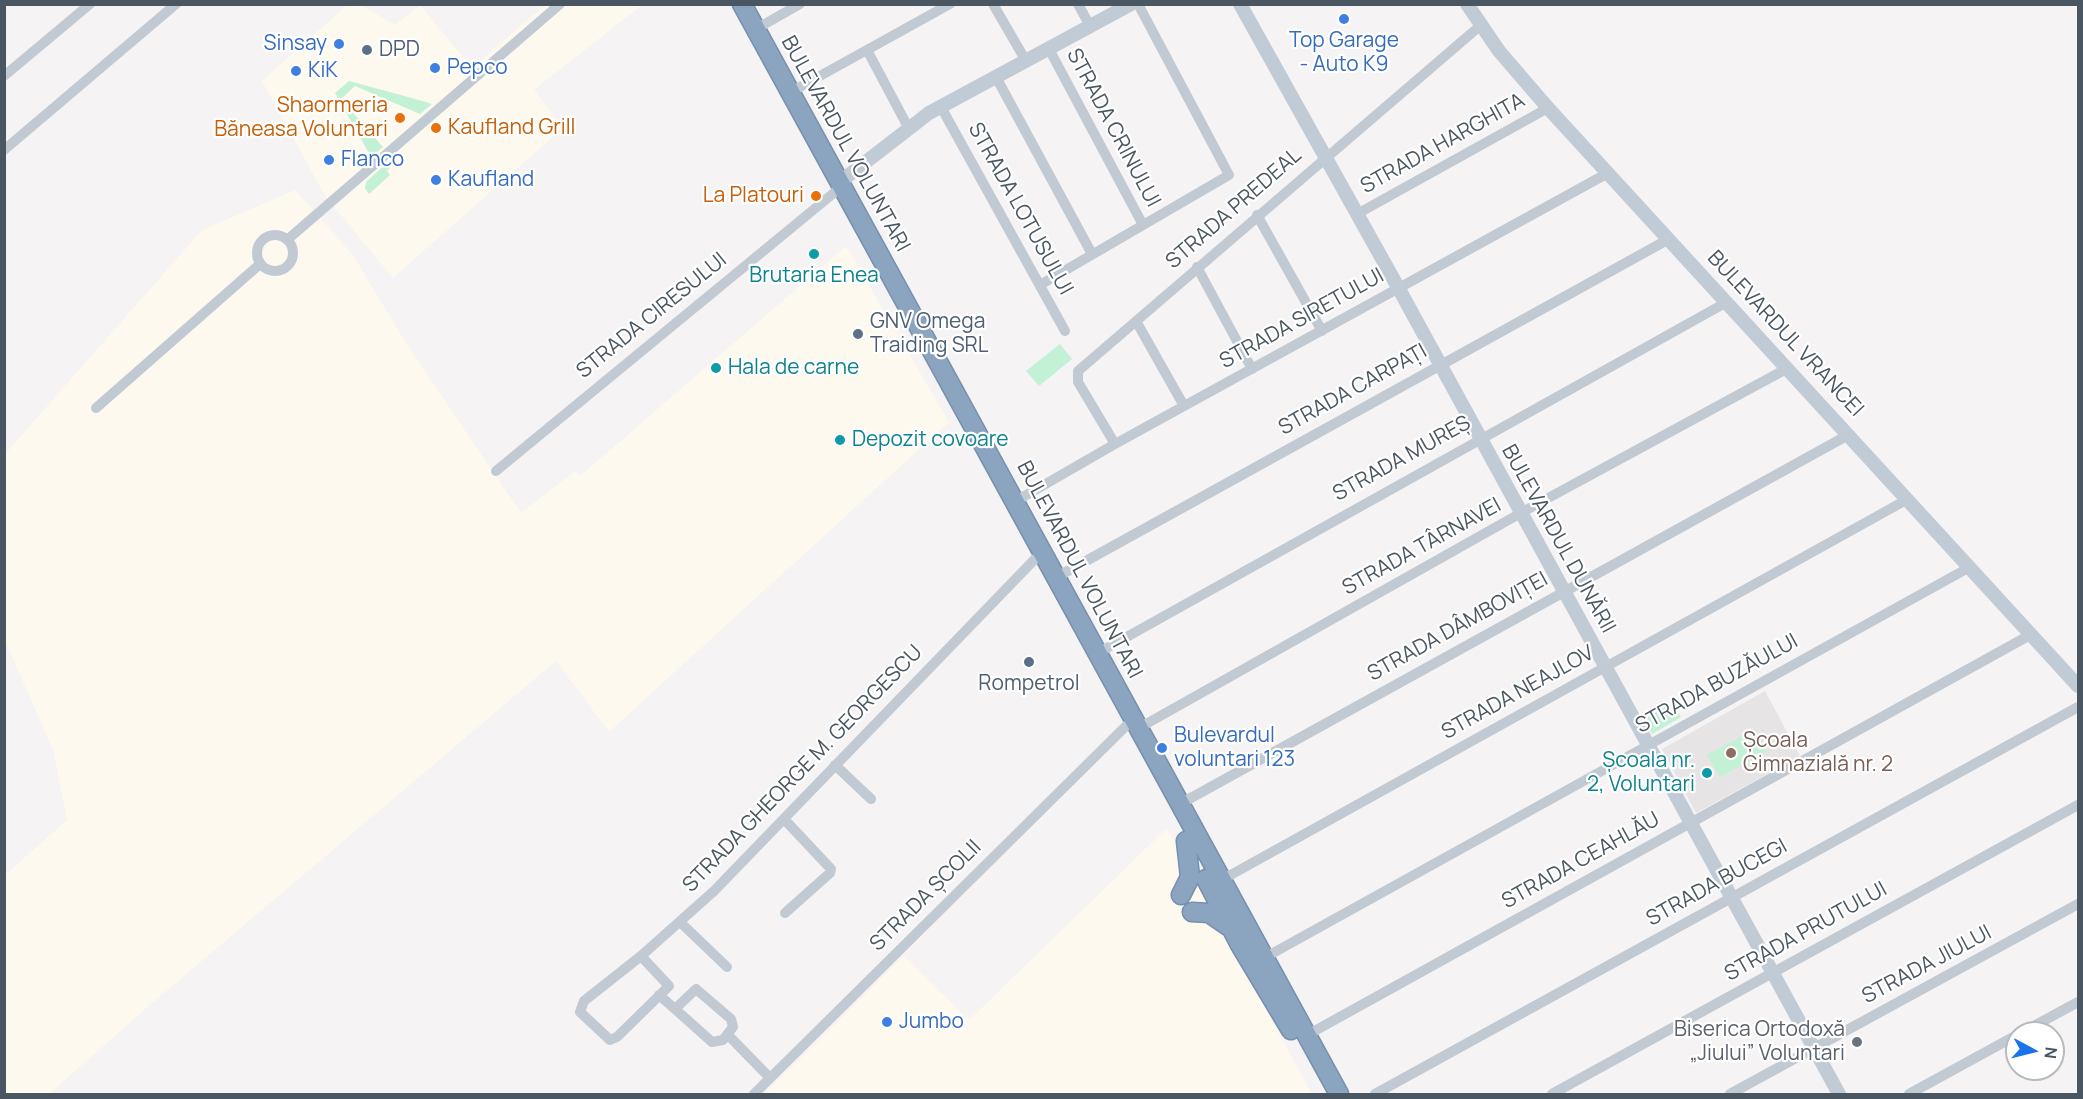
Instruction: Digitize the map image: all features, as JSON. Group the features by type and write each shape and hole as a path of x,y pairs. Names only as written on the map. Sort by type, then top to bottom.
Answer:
{"highway":[{"name":"BULEVARDUL VOLUNTARI","path":"732,4 1016,501 1098,653 1186,841 1264,958 1339,1095"},
{"name":"BULEVARDUL VOLUNTARI","path":"742,4 791,92 937,385 1035,559 1180,804 1215,884 1230,927 1327,1095"},
{"path":"1180,895 1190,877 1186,841"},
{"path":"1192,912 1209,913 1230,927"}],"street":[{"path":"4,76 90,4"},
{"path":"4,150 176,4"},
{"path":"287,240 560,4"},
{"path":"756,29 800,4"},
{"path":"791,92 950,4"},
{"path":"993,4 1026,61"},
{"path":"1078,4 1090,26"},
{"path":"837,187 908,127 1131,4"},
{"path":"1040,285 1229,175 1138,4"},
{"name":"BULEVARDUL DUNĂRII","path":"1240,4 1399,289 1562,592 1839,1095"},
{"name":"BULEVARDUL VRANCEI","path":"1468,5 1481,25 1548,108 1850,434 2030,635 2079,686"},
{"name":"STRADA PREDEAL","path":"1114,444 1076,376 1078,371 1324,157 1481,25"},
{"name":"STRADA CRINULUI","path":"1048,49 1143,225"},
{"path":"867,50 908,127"},
{"path":"996,77 1092,254"},
{"name":"STRADA LOTUSULUI","path":"941,107 1065,331"},
{"name":"STRADA HARGHITA","path":"1357,214 1548,108"},
{"name":"STRADA SIRETULUI","path":"1016,501 1114,444 1608,173"},
{"name":"STRADA CIRESULUI","path":"496,471 837,187"},
{"path":"1257,215 1322,331"},
{"path":"278,235 287,240 292,250 287,266 273,271 260,264 256,254 263,239 278,235"},
{"name":"STRADA CARPAȚI","path":"1057,577 1669,239"},
{"path":"96,408 260,264"},
{"path":"1197,267 1252,369"},
{"name":"STRADA MUREȘ","path":"1098,653 1479,438 1727,302"},
{"path":"1136,321 1184,406"},
{"name":"STRADA TÂRNAVEI","path":"1133,727 1788,368"},
{"name":"STRADA DÂMBOVIȚEI","path":"1180,804 1850,434"},
{"name":"STRADA NEAJLOV","path":"1215,884 1908,499"},
{"name":"STRADA GHEORGE M. GEORGESCU","path":"659,995 612,1040 580,1012 581,1005 590,996 641,956 730,876 1035,559"},
{"name":"STRADA BUZĂULUI","path":"1264,958 1970,567"},
{"name":"STRADA CEAHLĂU","path":"1307,1035 2030,635"},
{"name":"STRADA BUCEGI","path":"1375,1095 2079,707"},
{"name":"STRADA ȘCOLII","path":"754,1095 1133,727"},
{"path":"835,765 871,799"},
{"name":"STRADA PRUTULUI","path":"1552,1095 2079,805"},
{"path":"784,819 831,868 830,873 785,913"},
{"name":"STRADA JIULUI","path":"1731,1095 2079,904"},
{"path":"680,922 727,967"},
{"path":"641,956 669,986 659,995 712,1042 723,1040 733,1027 731,1019 696,989 675,1009"},
{"path":"2043,1021 2079,1002"},
{"path":"730,1037 770,1078"},
{"path":"1909,1095 2005,1042"}],"shaded area":[{"path":"347,5 361,5 395,25 420,5 472,68 545,5 642,5 534,90 563,128 393,278 325,196 262,81"},
{"path":"295,190 353,255 406,343 521,513 575,471 580,476 846,246 949,422 609,732 556,661 158,998 49,1094 5,1094 5,875 67,820 53,750 5,641 5,454 202,230"},
{"name":"Școala Gimnazială nr. 2","path":"1765,691 1800,756 1696,813 1662,749"},
{"path":"1167,828 1312,1094 764,1094 904,956 969,1020"}],"green space":[{"path":"349,81 432,104 420,114 355,86 341,99 383,147 371,157 335,93"},
{"path":"387,163 391,167 387,171 390,175 369,194 365,188 366,182"},
{"path":"1060,344 1072,359 1039,386 1026,371"},
{"path":"1673,702 1681,717 1652,734 1644,719"},
{"path":"1755,729 1767,751 1720,777 1707,755"}],"place":[{"name":"Top Garage - Auto K9","path":"1344,19"},
{"name":"Sinsay","path":"339,44"},
{"name":"DPD","path":"367,50"},
{"name":"Pepco","path":"435,68"},
{"name":"KiK","path":"296,71"},
{"name":"Shaormeria Băneasa Voluntari","path":"400,118"},
{"name":"Kaufland Grill","path":"436,128"},
{"name":"Flanco","path":"329,160"},
{"name":"Kaufland","path":"436,180"},
{"name":"La Platouri","path":"816,196"},
{"name":"Brutaria Enea","path":"814,254"},
{"name":"GNV Omega Traiding SRL","path":"858,334"},
{"name":"Hala de carne","path":"716,368"},
{"name":"Depozit covoare","path":"840,440"},
{"name":"Rompetrol","path":"1029,662"},
{"name":"Bulevardul voluntari 123","path":"1162,748"},
{"name":"Școala Gimnazială nr. 2","path":"1731,753"},
{"name":"Școala nr. 2, Voluntari","path":"1707,773"},
{"name":"Jumbo","path":"887,1022"},
{"name":"Biserica Ortodoxă „Jiului” Voluntari","path":"1857,1042"}]}
